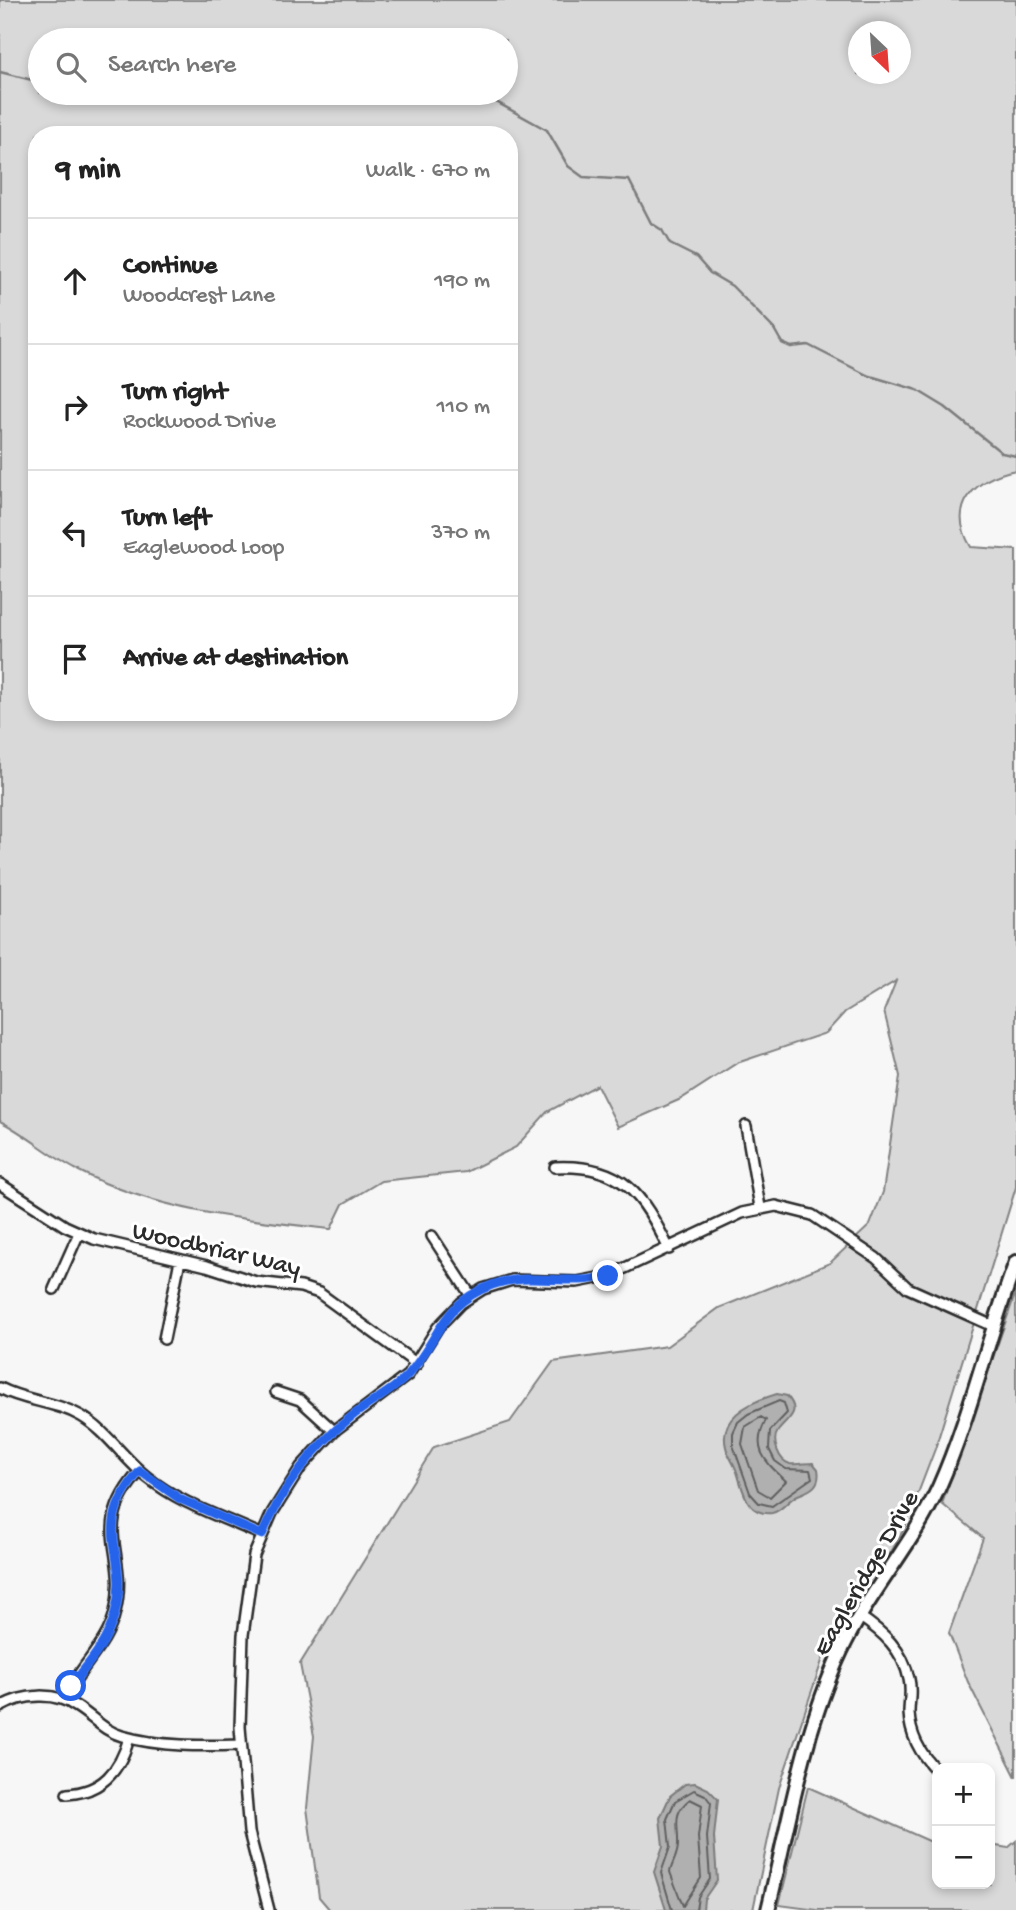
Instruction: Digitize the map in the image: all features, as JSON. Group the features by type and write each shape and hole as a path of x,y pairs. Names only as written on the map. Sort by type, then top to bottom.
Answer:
{"main road":[{"name":"Eagleridge Drive","path":"768,1910 815,1718 831,1673 859,1616 909,1543 939,1486 1016,1262"}],"street":[{"path":"746,1126 760,1207"},
{"path":"555,1167 595,1169 624,1182 645,1203 669,1249"},
{"name":"Woodbriar Way","path":"0,1184 79,1233 105,1243 180,1260 256,1282 319,1293 417,1364"},
{"path":"266,1909 249,1832 241,1745 240,1682 246,1602 252,1565 262,1535 294,1476 334,1431 393,1389 417,1364 444,1320 471,1296 494,1284 520,1278 577,1282 600,1279 760,1207 790,1207 812,1215 876,1258 908,1288 993,1326"},
{"path":"54,1289 79,1233"},
{"path":"432,1236 471,1296"},
{"path":"164,1339 180,1260"},
{"path":"0,1388 21,1397 59,1405 84,1418 140,1471 180,1499 262,1535"},
{"path":"276,1392 300,1401 334,1431"},
{"path":"65,1700 71,1686 103,1642 112,1622 118,1580 112,1522 119,1498 140,1471"},
{"path":"859,1616 886,1637 903,1661 911,1689 909,1713 913,1734 922,1753 932,1765"},
{"path":"0,1707 33,1696 65,1700 106,1729 129,1738 184,1745 241,1745"},
{"path":"67,1794 88,1791 108,1778 122,1758 129,1738"}],"shaded area":[{"path":"0,0 1016,0 1016,470 1001,474 977,487 963,507 962,519 971,547 1016,550 1016,1187 935,1449 905,1527 874,1583 825,1652 779,1788 753,1910 330,1910 319,1897 307,1808 314,1736 300,1664 434,1447 510,1422 553,1362 667,1346 719,1308 830,1263 870,1225 883,1192 900,1076 884,1011 896,981 845,1012 826,1033 737,1063 681,1099 618,1127 597,1085 547,1112 516,1147 466,1172 381,1181 343,1204 331,1229 233,1217 169,1204 107,1184 57,1158 0,1121"},
{"path":"1016,1292 1016,1777 968,1682 949,1633 983,1538 942,1504"},
{"path":"808,1787 932,1841 932,1889 995,1889 995,1846 1008,1848 1016,1841 1016,1910 817,1910 779,1905"}],"water":[{"path":"777,1394 787,1396 793,1407 792,1415 776,1435 780,1455 790,1464 813,1463 818,1469 818,1479 811,1489 794,1497 779,1510 763,1513 751,1506 747,1500 727,1450 725,1436 727,1426 740,1411 748,1405"},
{"path":"695,1783 708,1789 718,1799 714,1837 717,1880 704,1899 703,1910 666,1910 654,1872 663,1846 660,1818 670,1796 685,1784"}],"waterway":[{"path":"0,72 28,79"},
{"path":"502,105 547,130 568,166 583,177 629,180 651,223 662,230 670,244 696,257 710,273 732,286 774,329 782,343 791,347 808,345 867,375 917,390 945,407 1002,453 1016,456"}],"route":[{"path":"71,1686 98,1651 112,1622 117,1602 118,1580 112,1522 119,1498 140,1471 180,1499 262,1535 287,1487 316,1449 352,1416 393,1389 408,1375 438,1327 461,1303 494,1284 520,1278 577,1282 608,1276"}]}
